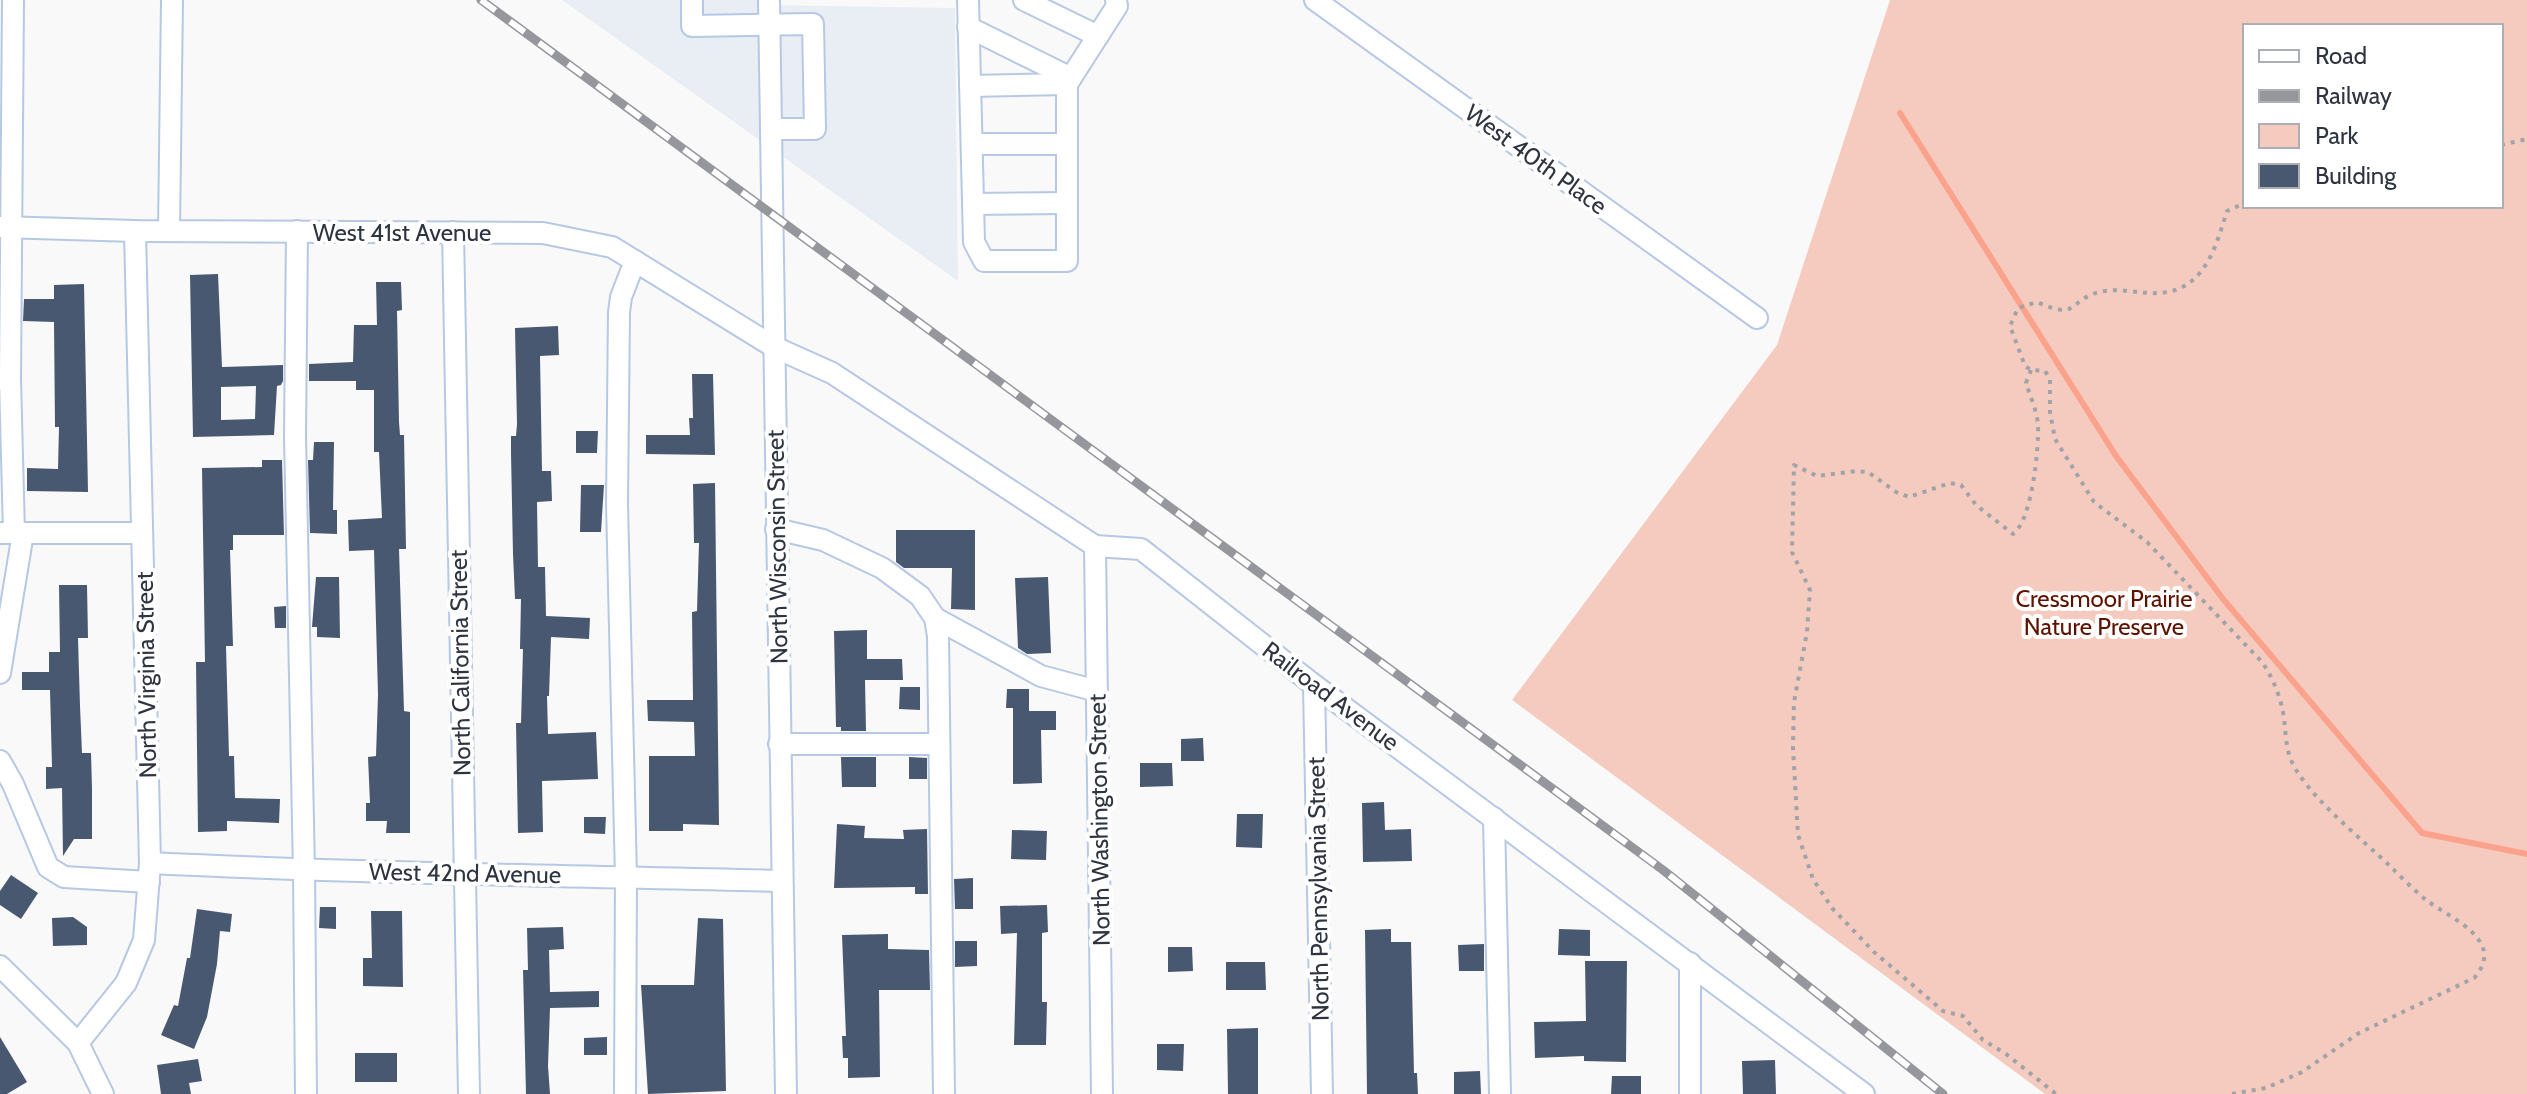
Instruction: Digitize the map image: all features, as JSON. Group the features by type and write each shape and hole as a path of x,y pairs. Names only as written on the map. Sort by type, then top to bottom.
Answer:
{"street":[{"path":"0,673 12,533 5,379 13,0"},
{"path":"169,231 172,0"},
{"path":"692,0 692,26 813,24 815,129 771,129"},
{"name":"North Wisconsin Street","path":"769,0 786,1094"},
{"path":"968,0 974,242 984,261 1067,261 1069,81 1117,6 1116,0"},
{"path":"1024,0 1098,36"},
{"name":"West 40th Place","path":"1315,0 1757,318"},
{"path":"968,27 1069,81"},
{"path":"970,86 1069,81"},
{"path":"972,144 1067,144"},
{"path":"973,204 1067,203"},
{"name":"West 41st Avenue","path":"6,227 135,231 543,233 612,247 774,347"},
{"name":"North Virginia Street","path":"78,1043 126,983 144,940 149,873 135,231"},
{"path":"297,231 295,436 306,1094"},
{"name":"North California Street","path":"453,232 469,1094"},
{"path":"625,1094 626,877 617,504 619,312 621,297 635,261"},
{"name":"Railroad Avenue","path":"774,347 832,373 1095,546 1141,549 1314,685 1864,1094"},
{"path":"776,529 823,540 882,568 920,596 935,618 938,636 944,1094"},
{"path":"12,533 142,533"},
{"name":"North Washington Street","path":"1095,546 1102,1094"},
{"path":"935,618 1041,676 1097,691"},
{"name":"North Pennsylvania Street","path":"1314,685 1322,1094"},
{"path":"779,744 938,744"},
{"name":"West 42nd Avenue","path":"0,761 48,867 64,877 304,871 781,881"},
{"path":"1494,818 1500,1094"},
{"path":"1690,963 1690,1094"},
{"path":"0,966 78,1043 103,1094"}],"path":[{"path":"2503,145 2527,139"},
{"path":"2232,1094 2266,1088 2302,1072 2359,1033 2474,978 2484,967 2486,957 2483,944 2472,932 2423,898 2319,798 2295,769 2287,748 2283,710 2269,672 2147,542 2094,502 2055,439 2050,412 2050,379 2045,371 2031,370 2025,366 2010,326 2018,308 2037,302 2055,310 2065,310 2098,293 2113,290 2167,294 2178,290 2200,275 2217,243 2227,211 2243,204"},
{"path":"2031,370 2026,383 2037,417 2036,452 2021,529 2013,534 1976,505 1961,485 1950,483 1909,497 1896,492 1868,472 1817,476 1794,465 1792,552 1810,590 1807,632 1794,702 1793,748 1798,835 1813,879 1832,908 1874,952 1943,1011 1963,1016 1983,1040 2006,1054 2056,1094"}],"shaded area":[{"path":"562,0 765,0 766,5 955,8 958,281"}],"green space":[{"name":"Cressmoor Prairie Nature Preserve","path":"1890,0 2527,0 2527,1094 2045,1094 1512,700 1777,345"}],"building":[{"path":"218,274 222,367 283,365 283,381 277,386 274,435 193,437 190,275","holes":["256,386 255,419 221,420 221,387"]},
{"path":"376,282 401,282 402,310 397,311 399,422 400,435 404,435 406,549 399,549 404,711 410,712 410,833 386,833 387,821 366,821 366,803 370,803 368,757 376,756 378,695 374,550 349,551 348,520 382,518 379,452 374,452 374,390 356,390 356,381 309,381 309,364 353,362 354,325 377,325"},
{"path":"84,284 88,492 27,491 27,468 58,469 59,427 55,427 54,322 23,321 24,299 54,299 54,285"},
{"path":"558,326 559,355 540,356 542,471 551,471 552,501 537,502 538,567 545,567 546,616 590,618 589,639 551,637 548,734 596,732 598,779 542,781 543,832 518,833 516,723 521,723 523,649 520,649 521,599 515,599 513,554 511,436 516,436 517,424 515,328"},
{"path":"692,374 713,374 715,455 646,454 646,435 690,435 689,418 693,418"},
{"path":"576,431 598,431 597,453 576,453"},
{"path":"314,442 334,442 333,510 337,510 337,534 310,533 308,460 313,460"},
{"path":"262,460 282,460 284,535 233,535 233,550 230,550 233,646 226,646 229,756 234,756 235,798 280,799 279,823 227,821 227,831 198,832 196,662 205,662 202,468 262,467"},
{"path":"715,483 719,825 683,824 683,831 649,831 649,756 695,756 694,722 648,721 647,700 693,700 692,612 697,611 699,543 694,543 693,484"},
{"path":"581,485 604,485 601,532 580,532"},
{"path":"896,530 975,530 975,610 951,609 952,568 904,568 896,562"},
{"path":"316,577 339,577 340,638 317,637 317,627 312,627"},
{"path":"1048,577 1051,653 1027,654 1018,648 1015,578"},
{"path":"59,585 87,585 88,638 78,638 82,753 91,753 92,788 92,839 74,839 63,856 62,788 46,789 46,767 52,767 50,690 22,690 22,672 49,672 49,652 60,652"},
{"path":"286,606 286,628 275,628 274,607"},
{"path":"867,630 867,659 902,659 903,680 865,680 866,731 841,731 841,727 836,727 834,631"},
{"path":"900,687 920,687 920,710 899,709"},
{"path":"1007,689 1029,689 1029,711 1056,711 1056,730 1041,730 1042,783 1013,784 1013,708 1006,708"},
{"path":"1203,738 1204,761 1181,761 1181,739"},
{"path":"841,757 876,757 876,787 842,787"},
{"path":"909,757 927,758 927,779 909,779"},
{"path":"1140,763 1172,763 1173,786 1140,787"},
{"path":"1384,802 1385,830 1411,829 1412,861 1363,862 1362,803"},
{"path":"1237,814 1263,814 1262,848 1236,847"},
{"path":"584,817 606,817 605,834 584,833"},
{"path":"837,824 865,826 864,838 904,839 903,830 927,829 928,894 915,894 915,887 834,888"},
{"path":"1012,830 1047,831 1046,860 1011,859"},
{"path":"11,875 38,893 21,919 0,905 0,891"},
{"path":"973,878 973,909 955,909 954,879"},
{"path":"1047,905 1048,932 1042,933 1042,1002 1047,1002 1046,1045 1014,1045 1017,933 1001,934 1000,906"},
{"path":"320,907 336,907 336,929 319,928"},
{"path":"197,909 232,914 230,932 220,931 207,1017 194,1049 161,1035 174,1005 178,1006 187,958 190,958"},
{"path":"371,911 402,911 403,987 363,986 363,958 372,958"},
{"path":"73,917 87,927 87,945 53,946 52,918"},
{"path":"698,918 723,919 726,1091 648,1094 641,985 694,985"},
{"path":"563,927 564,949 549,950 550,992 599,991 599,1007 550,1008 550,1094 526,1094 523,970 528,970 527,928"},
{"path":"1391,929 1391,942 1411,942 1414,1073 1417,1073 1418,1094 1367,1094 1365,930"},
{"path":"1559,929 1590,930 1590,956 1558,955"},
{"path":"888,934 888,949 929,950 930,990 879,990 880,1077 848,1078 848,1058 843,1058 842,1036 846,1036 842,935"},
{"path":"955,941 977,941 977,966 955,967"},
{"path":"1484,944 1484,971 1459,971 1458,945"},
{"path":"1168,947 1192,947 1193,971 1168,972"},
{"path":"1585,961 1627,961 1626,1062 1584,1061 1584,1056 1535,1058 1534,1022 1586,1021"},
{"path":"1226,962 1265,962 1266,990 1226,990"},
{"path":"1258,1028 1258,1094 1228,1094 1227,1029"},
{"path":"0,1037 27,1082 7,1094 0,1094"},
{"path":"607,1037 607,1055 584,1055 584,1038"},
{"path":"1157,1044 1184,1044 1183,1071 1157,1070"},
{"path":"355,1053 397,1053 397,1082 355,1082"},
{"path":"198,1059 202,1081 189,1083 191,1094 161,1094 157,1065"},
{"path":"1775,1060 1776,1094 1743,1094 1742,1061"},
{"path":"1480,1071 1481,1094 1454,1094 1454,1072"},
{"path":"1612,1076 1641,1076 1641,1094 1611,1094"}],"waterway":[{"path":"1900,113 2116,456 2223,599 2422,833 2527,854"}],"railway":[{"path":"481,0 1663,870 1943,1094"}]}
